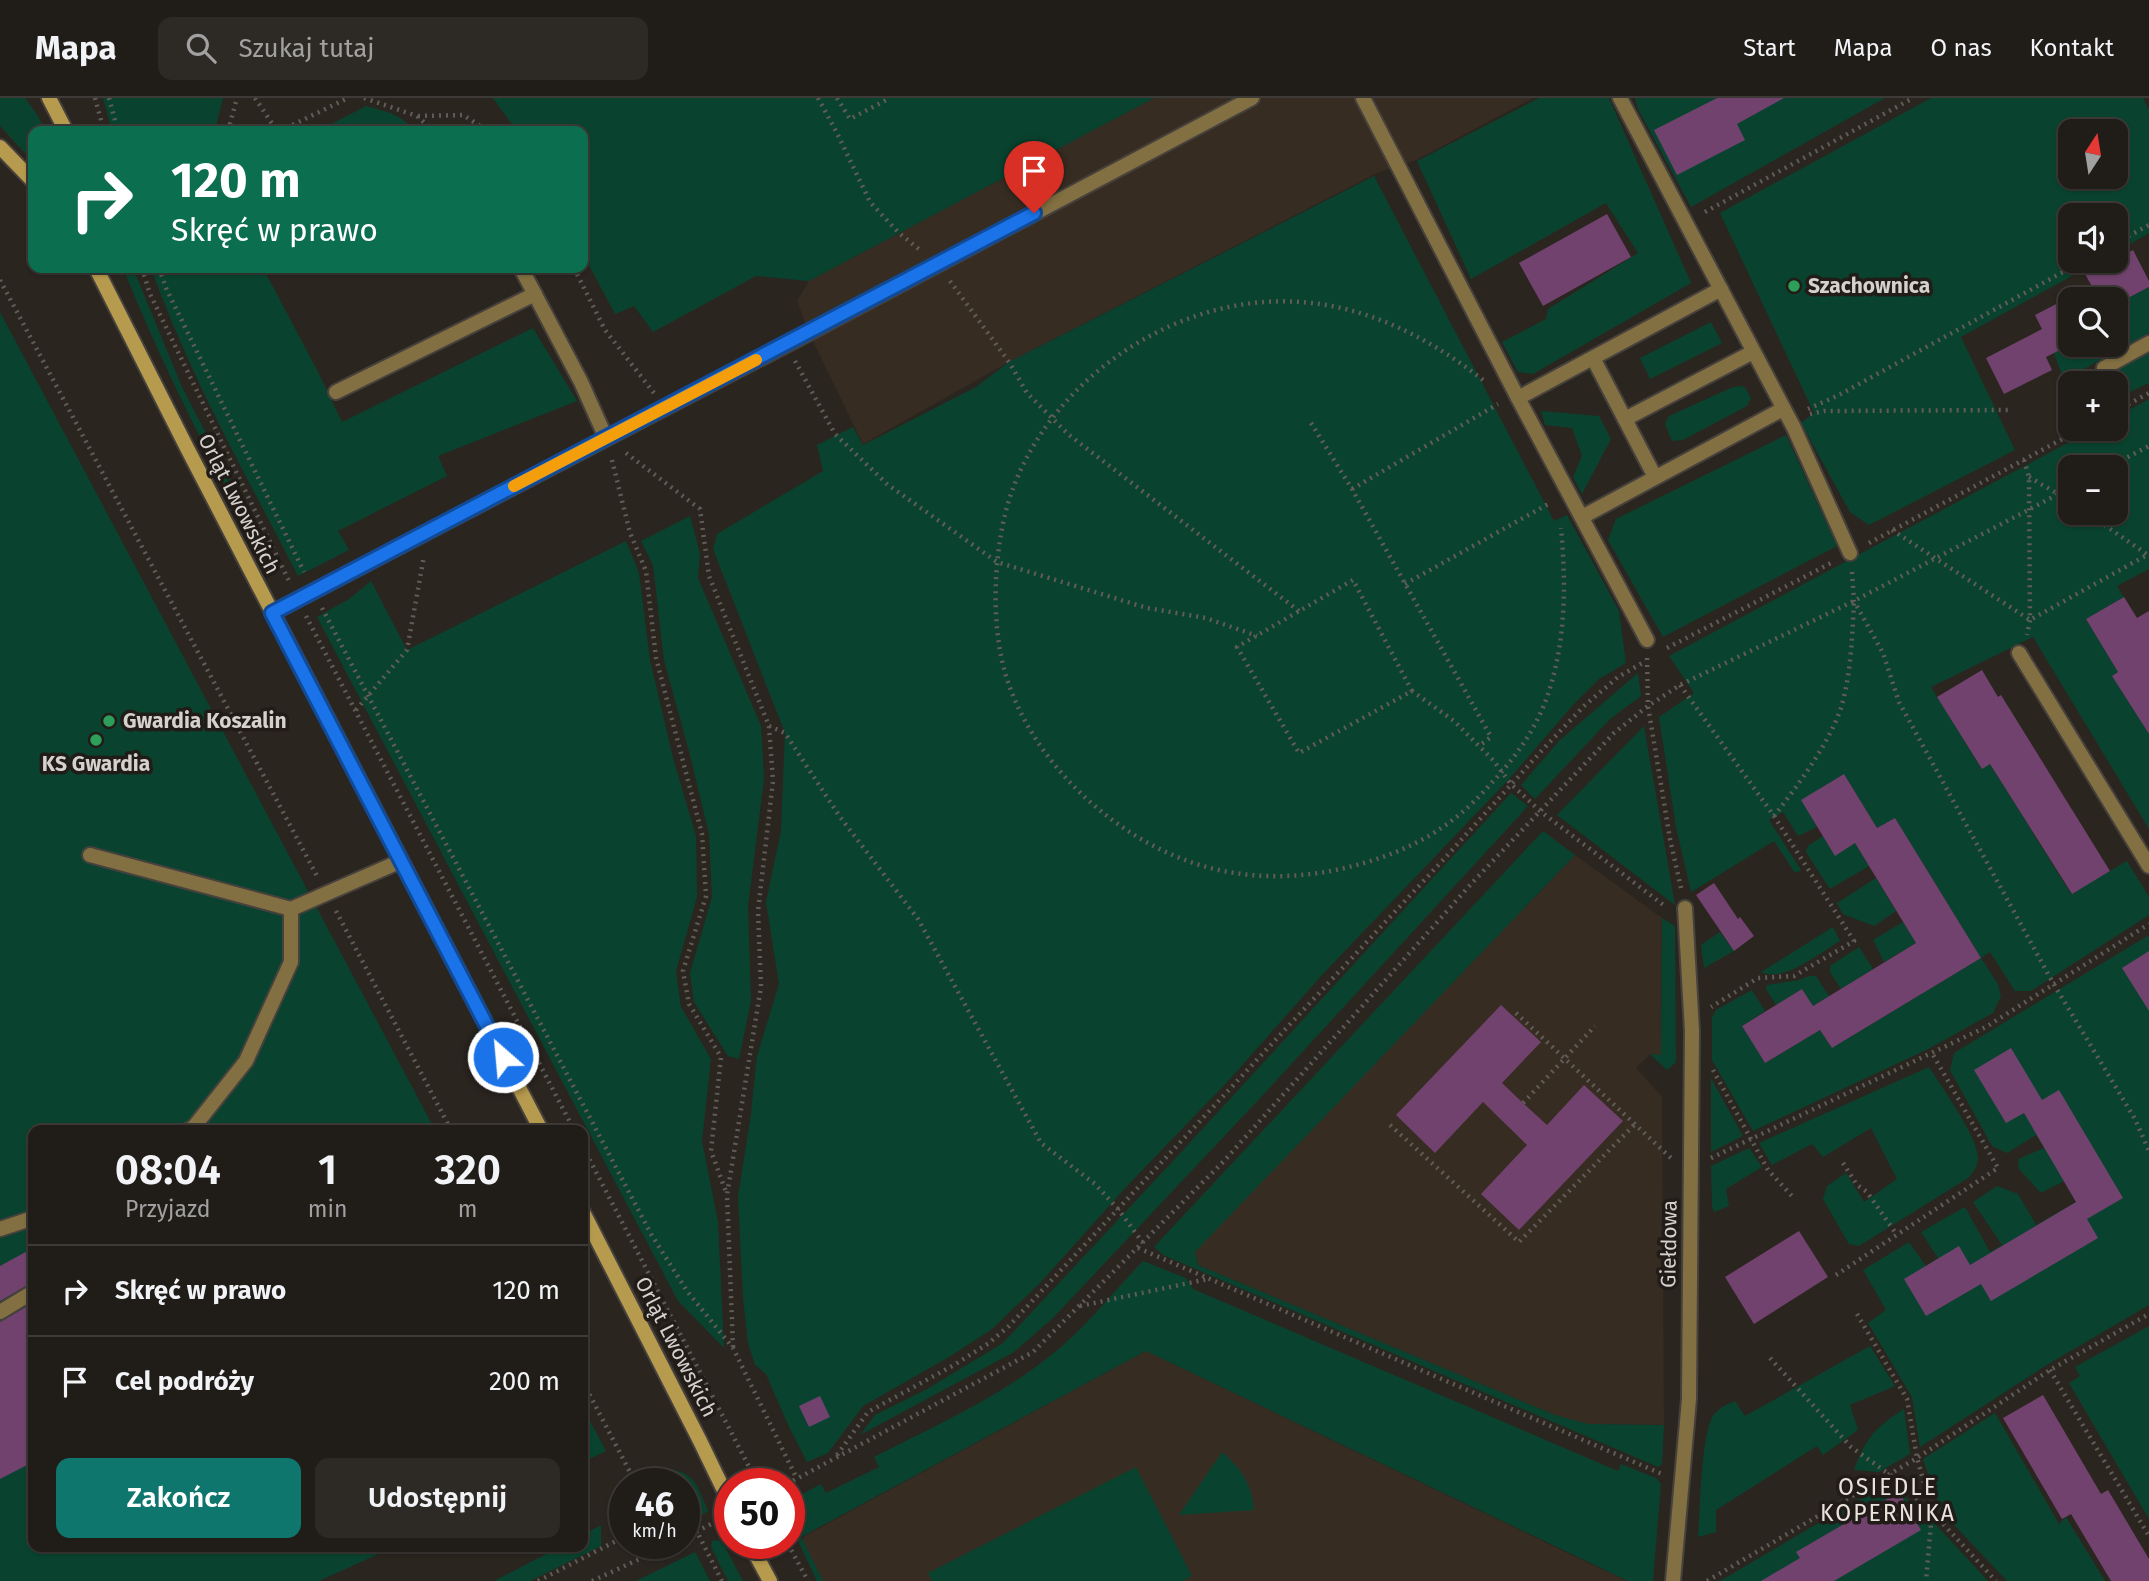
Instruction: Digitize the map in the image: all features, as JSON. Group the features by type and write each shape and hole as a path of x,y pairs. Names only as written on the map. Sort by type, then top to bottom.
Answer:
{"main road":[{"path":"49,98 63,126"},
{"path":"0,147 28,176"},
{"name":"Orląt Lwowskich","path":"99,273 538,1125"},
{"name":"Orląt Lwowskich","path":"588,1222 714,1470"},
{"path":"758,1559 770,1581"}],"street":[{"path":"272,613 1252,98"},
{"path":"1363,98 1647,640"},
{"path":"1620,98 1786,413 1850,553"},
{"path":"524,273 581,382 606,438"},
{"path":"1518,398 1721,289"},
{"path":"336,392 535,294"},
{"path":"2104,368 2149,343"},
{"path":"1625,419 1754,352"},
{"path":"1593,358 1655,477"},
{"path":"1582,516 1786,413"},
{"path":"2021,657 2149,866"},
{"path":"90,855 291,909 401,861"},
{"path":"194,1125 246,1061 291,962 291,909"},
{"name":"Giełdowa","path":"1673,1581 1689,1399 1692,1031 1686,915"},
{"path":"0,1229 28,1220"},
{"path":"0,1312 28,1295"}],"path":[{"path":"95,98 103,126"},
{"path":"109,98 117,126"},
{"path":"229,126 237,98"},
{"path":"255,98 275,126"},
{"path":"289,126 348,98"},
{"path":"365,98 417,116 463,115 480,126"},
{"path":"818,98 838,133 870,202 899,233 938,265 1009,362 1027,393 1069,435 1300,611"},
{"path":"838,98 850,120 890,98"},
{"path":"1685,223 1913,98"},
{"path":"417,116 428,126"},
{"path":"2128,236 2149,225"},
{"path":"144,273 150,293 298,600 571,1125"},
{"path":"161,273 313,591 651,1234 687,1291 733,1348 791,1468"},
{"path":"576,273 605,330 665,408"},
{"path":"1786,413 1839,395 2061,273"},
{"path":"0,281 448,1125"},
{"path":"1484,380 1421,338 1378,318 1336,305 1298,301 1257,303 1209,311 1168,327 1101,369 1076,390 1052,418 1028,453 1014,483 1003,517 997,562 998,631 1003,664 1014,698 1029,729 1050,760 1077,790 1107,816 1150,844 1195,863 1234,873 1288,876 1334,872 1412,845 1453,822 1516,756 1535,726 1549,692 1559,651 1564,561 1560,519"},
{"path":"786,345 835,434 887,484 997,562 1147,608 1206,618 1256,636"},
{"path":"2128,404 2149,393"},
{"path":"1352,489 1502,402"},
{"path":"1786,413 2009,410"},
{"path":"1311,423 1352,489 1491,737 1479,746"},
{"path":"606,438 700,509 709,576 769,726 773,781 758,911 761,987 727,1195 733,1348"},
{"path":"606,438 630,533 646,571 656,658 702,834 706,896 683,971 689,1004 721,1057 711,1151 727,1195"},
{"path":"834,1458 868,1412 954,1365 989,1343 1009,1326 1584,706 1619,677 1668,647 2059,441"},
{"path":"2128,457 2149,446"},
{"path":"2021,657 2030,620 2029,477 2024,460"},
{"path":"2029,477 2058,493"},
{"path":"805,1474 1033,1352 1224,1161 1540,811 1614,733 1648,706 1680,685 1854,601 2058,495"},
{"path":"1405,584 1554,501"},
{"path":"2030,620 2148,555 2104,525"},
{"path":"1892,530 2030,620"},
{"path":"356,710 407,650 429,531"},
{"path":"1774,816 1811,767 1839,711 1846,685 1854,601 1850,553"},
{"path":"1412,691 1299,753 1237,647 1353,580 1412,691 1454,720 1511,784 1540,811 1686,915"},
{"path":"1854,601 1883,653 1899,702 2053,984 2135,1119 2149,1151"},
{"path":"1647,640 1648,706 1670,839 1686,915"},
{"path":"1680,685 1774,816 1854,941 1794,976 1758,978 1710,1007"},
{"path":"769,726 785,733 840,817 918,919 1041,1143 1095,1184 1143,1243"},
{"path":"1516,1013 1634,1125 1691,1170 1986,1027 2149,924"},
{"path":"1523,1103 1595,1026"},
{"path":"1836,1275 1998,1168 1932,1053"},
{"path":"1712,1068 1768,1170 1792,1196"},
{"path":"1390,1125 1519,1242 1634,1125"},
{"path":"588,1157 750,1468"},
{"path":"1843,1163 1897,1235"},
{"path":"1138,1248 1682,1483"},
{"path":"1078,1306 1209,1279"},
{"path":"1857,1314 1907,1399 1917,1458 1932,1512 1926,1581"},
{"path":"1707,1581 1917,1458 2050,1370 2149,1314"},
{"path":"1770,1358 1852,1447 1889,1474 1932,1512 1996,1581"},
{"path":"2050,1370 2149,1536"},
{"path":"588,1392 628,1468"},
{"path":"700,1538 722,1581"},
{"path":"538,1581 609,1547"},
{"path":"592,1581 638,1559"},
{"path":"797,1559 808,1581"},
{"path":"605,1581 607,1573"}],"shaded area":[{"path":"1154,98 1533,98 1416,160 1379,172 1009,362 863,444 809,333 797,301 809,281"},
{"path":"1575,855 1662,918 1661,1056 1650,1054 1636,1068 1662,1097 1664,1425 1588,1424 1555,1415 1198,1265 1195,1251"},
{"path":"1146,1351 1628,1581 823,1581 805,1546 805,1536"}],"green space":[{"path":"0,98 25,98 43,126 28,126 28,157 0,126"},
{"path":"103,98 223,98 216,126 111,126"},
{"path":"493,98 1154,98 809,281 756,276 653,332 634,306 615,314 588,263 588,126 513,126"},
{"path":"1539,98 1609,98 1691,283 1533,374 1518,372 1502,342 1546,319 1548,309 1638,253 1606,203 1471,279 1417,161"},
{"path":"1635,98 1885,98 1691,207 1638,109"},
{"path":"1931,98 2143,98 2149,110 2149,233 2128,245 2128,203 2058,203 2058,273 2077,273 1961,337 2015,450 1869,525 1850,512 1801,423 1814,413 1720,213"},
{"path":"366,106 398,117 410,126 328,126"},
{"path":"1374,176 1554,521 1567,515 1619,611 1626,663 1599,679 1573,705 1510,778 1321,976 1230,1079 1127,1186 1040,1283 992,1329 863,1406 828,1453 807,1462 766,1374 755,1365 748,1343 738,1197 757,1056 779,984 766,902 781,831 785,733 713,549 717,534 823,471 817,445 853,427 863,445 976,387 1009,362"},
{"path":"125,273 135,273 182,387 277,569 267,566 209,456 155,344"},
{"path":"153,273 266,273 342,422 533,328 577,401 438,456 447,476 338,531 349,550 298,576 201,386"},
{"path":"2149,287 2149,333 2128,345 2128,298"},
{"name":"Gwardia Koszalin","path":"0,312 432,1125 28,1125 28,1552 383,1552 319,1581 0,1581"},
{"path":"1711,322 1722,343 1650,379 1640,358"},
{"path":"2058,351 2058,357 2106,357 2080,371 2061,371 2054,353"},
{"path":"2149,352 2149,383 2128,393 2128,371 2116,369"},
{"path":"1744,386 1751,398 1747,406 1683,440 1672,441 1665,424 1669,416 1733,387"},
{"path":"2149,399 2149,569 2117,586 2124,597 2086,619 2118,672 2112,676 2149,734 2149,829 2033,637 1931,687 1981,768 1990,764 2071,894 2127,861 2149,897 2149,915 2031,991 2015,991 1990,952 1981,958 1895,818 1877,828 1844,774 1802,800 1817,827 1798,836 1783,812 1769,820 1801,870 1795,873 1774,841 1691,892 1676,827 1659,717 1694,693 1669,656 2072,441 2128,441 2128,410"},
{"path":"1541,411 1599,416 1611,439 1582,494 1573,477 1582,456 1572,428 1545,425"},
{"path":"1786,435 1837,546 1663,637 1608,540 1616,519"},
{"path":"690,516 700,554 698,578 761,726 764,778 748,906 751,1001 739,1059 728,1056 694,1002 690,973 712,897 709,834 664,660 653,565 641,541"},
{"path":"626,541 639,573 650,660 673,758 696,836 697,897 676,971 681,1007 711,1059 702,1141 718,1222 724,1348 678,1301 588,1130 588,1125 585,1125 317,617 349,599 371,581 407,650"},
{"path":"1638,673 1641,696 1610,719 1535,799 1521,785 1559,741"},
{"path":"1644,726 1675,905 1557,815"},
{"path":"1511,793 1528,806 1263,1095 1053,1318 1014,1352 860,1435 875,1415 927,1389 1003,1343"},
{"path":"1543,831 1575,855 1195,1252 1198,1265 1555,1415 1588,1424 1664,1425 1662,1464 1658,1467 1163,1255 1154,1247"},
{"path":"1823,836 1835,855 1855,843 1869,866 1830,889 1806,852 1808,846"},
{"path":"1876,878 1896,911 1874,926 1843,914 1837,903"},
{"path":"1662,918 1675,926 1676,1062 1667,1070 1650,1054 1661,1055"},
{"path":"1903,922 1916,943 1884,962 1873,940"},
{"path":"1833,927 1840,941 1813,959 1780,973 1761,972"},
{"path":"1720,932 1734,951 1704,968 1701,945"},
{"path":"2149,935 2149,1305 2045,1366 1920,1447 1912,1397 1868,1323 1886,1310 1863,1270 1909,1242 1926,1266 1938,1258 1921,1232 1965,1207 1990,1252 2002,1245 1973,1202 1997,1186 2018,1194 2036,1225 2076,1202 2064,1181 2041,1193 2019,1169 2018,1159 2044,1148 2036,1135 2007,1153 1992,1146 1950,1070 1954,1053"},
{"path":"1859,947 1873,969 1841,989 1830,972 1830,966"},
{"path":"1981,958 1998,984 2001,996 1993,1013 1928,1049 1753,1131 1712,1060 1712,1018 1716,1010 1752,990 1765,1011 1742,1026 1765,1063 1820,1030 1832,1048"},
{"path":"1816,976 1829,996 1813,1006 1802,989 1776,1005 1766,989 1767,985"},
{"path":"1929,1067 1972,1139 1977,1150 1976,1167 1968,1178 1859,1246 1849,1244 1823,1199 1827,1186 1846,1173 1864,1202 1897,1179 1871,1128 1823,1157 1812,1144 1772,1165 1759,1143"},
{"path":"1711,1078 1743,1136 1711,1152"},
{"path":"1749,1148 1762,1167 1726,1189 1729,1206 1714,1212 1711,1166"},
{"path":"1143,1261 1186,1278 1193,1289 1618,1471 1621,1464 1656,1478 1661,1484 1653,1581 1628,1581 1146,1351 805,1535 805,1492 821,1484 826,1493 879,1467 874,1457 972,1407 1019,1379 1073,1336"},
{"path":"2149,1326 2149,1519 2069,1383 2080,1376 2075,1367"},
{"path":"1870,1346 1895,1386 1850,1405 1858,1430 1823,1455 1817,1446 1716,1510 1716,1532 1698,1537 1706,1439 1715,1413 1735,1401 1745,1416"},
{"path":"1904,1409 1910,1454 1879,1472 1854,1470 1873,1434"},
{"path":"1995,1413 2059,1524 2066,1517 2105,1581 2007,1581 1941,1511 1923,1459"},
{"path":"588,1417 606,1451 588,1460"},
{"path":"1222,1452 1235,1464 1244,1478 1251,1493 1254,1510 1179,1515"},
{"path":"1136,1467 1192,1576 1183,1581 932,1581 928,1573"},
{"path":"1888,1482 1937,1526 1988,1581 1720,1581"},
{"path":"700,1493 708,1511 700,1517"},
{"path":"601,1525 601,1546 530,1581 494,1581 550,1552 588,1552 588,1532"},
{"path":"805,1545 823,1581 817,1581 805,1556"},
{"path":"681,1559 699,1559 710,1581 636,1581"},
{"path":"717,1559 731,1559 743,1581 728,1581"}],"building":[{"path":"1717,98 1784,98 1737,124 1745,140 1677,175 1654,130"},
{"path":"1607,214 1631,257 1543,306 1519,263"},
{"path":"2133,250 2149,281 2149,287 2128,298 2128,287 2092,287 2085,274 2087,273 2128,273 2128,253"},
{"path":"2058,303 2058,351 2046,357 2052,370 2004,394 1986,358 2042,329 2035,315"},
{"path":"2124,597 2137,618 2149,611 2149,734 2112,676 2118,672 2086,619"},
{"path":"1982,670 1998,697 2001,695 2110,871 2072,894 1990,764 1982,769 1937,697"},
{"path":"1844,774 1877,828 1895,818 1981,958 1832,1048 1820,1030 1765,1063 1742,1026 1802,989 1813,1006 1916,943 1855,843 1835,856 1801,800"},
{"path":"1714,883 1738,919 1740,917 1754,936 1734,951 1696,895"},
{"path":"2149,951 2149,1011 2122,968"},
{"path":"1501,1005 1541,1042 1502,1083 1523,1103 1547,1125 1584,1085 1623,1121 1519,1230 1481,1194 1527,1145 1483,1102 1435,1153 1396,1115"},
{"path":"2011,1048 2042,1100 2059,1090 2123,1198 2087,1219 2098,1238 1991,1301 1981,1284 1926,1316 1904,1279 1959,1246 1970,1265 2076,1202 2024,1113 2006,1123 1974,1070"},
{"path":"1799,1231 1828,1277 1754,1324 1725,1277"},
{"path":"28,1251 28,1285 0,1301 0,1266"},
{"path":"28,1306 28,1465 0,1479 0,1322"},
{"path":"2043,1395 2101,1494 2108,1490 2149,1559 2149,1581 2111,1581 2071,1514 2062,1519 2003,1418"},
{"path":"820,1396 830,1417 809,1427 799,1406"},
{"path":"1899,1492 1921,1530 1834,1581 1761,1581 1800,1558 1796,1552"}],"slow traffic":[{"path":"514,486 756,360"}],"place":[{"name":"Szachownica","path":"1794,286"},
{"name":"Gwardia Koszalin","path":"109,721"},
{"name":"KS Gwardia","path":"96,740"}],"district":[{"name":"OSIEDLE KOPERNIKA","path":"1888,1500"}],"route":[{"path":"503,1057 272,613 1034,213"}]}
